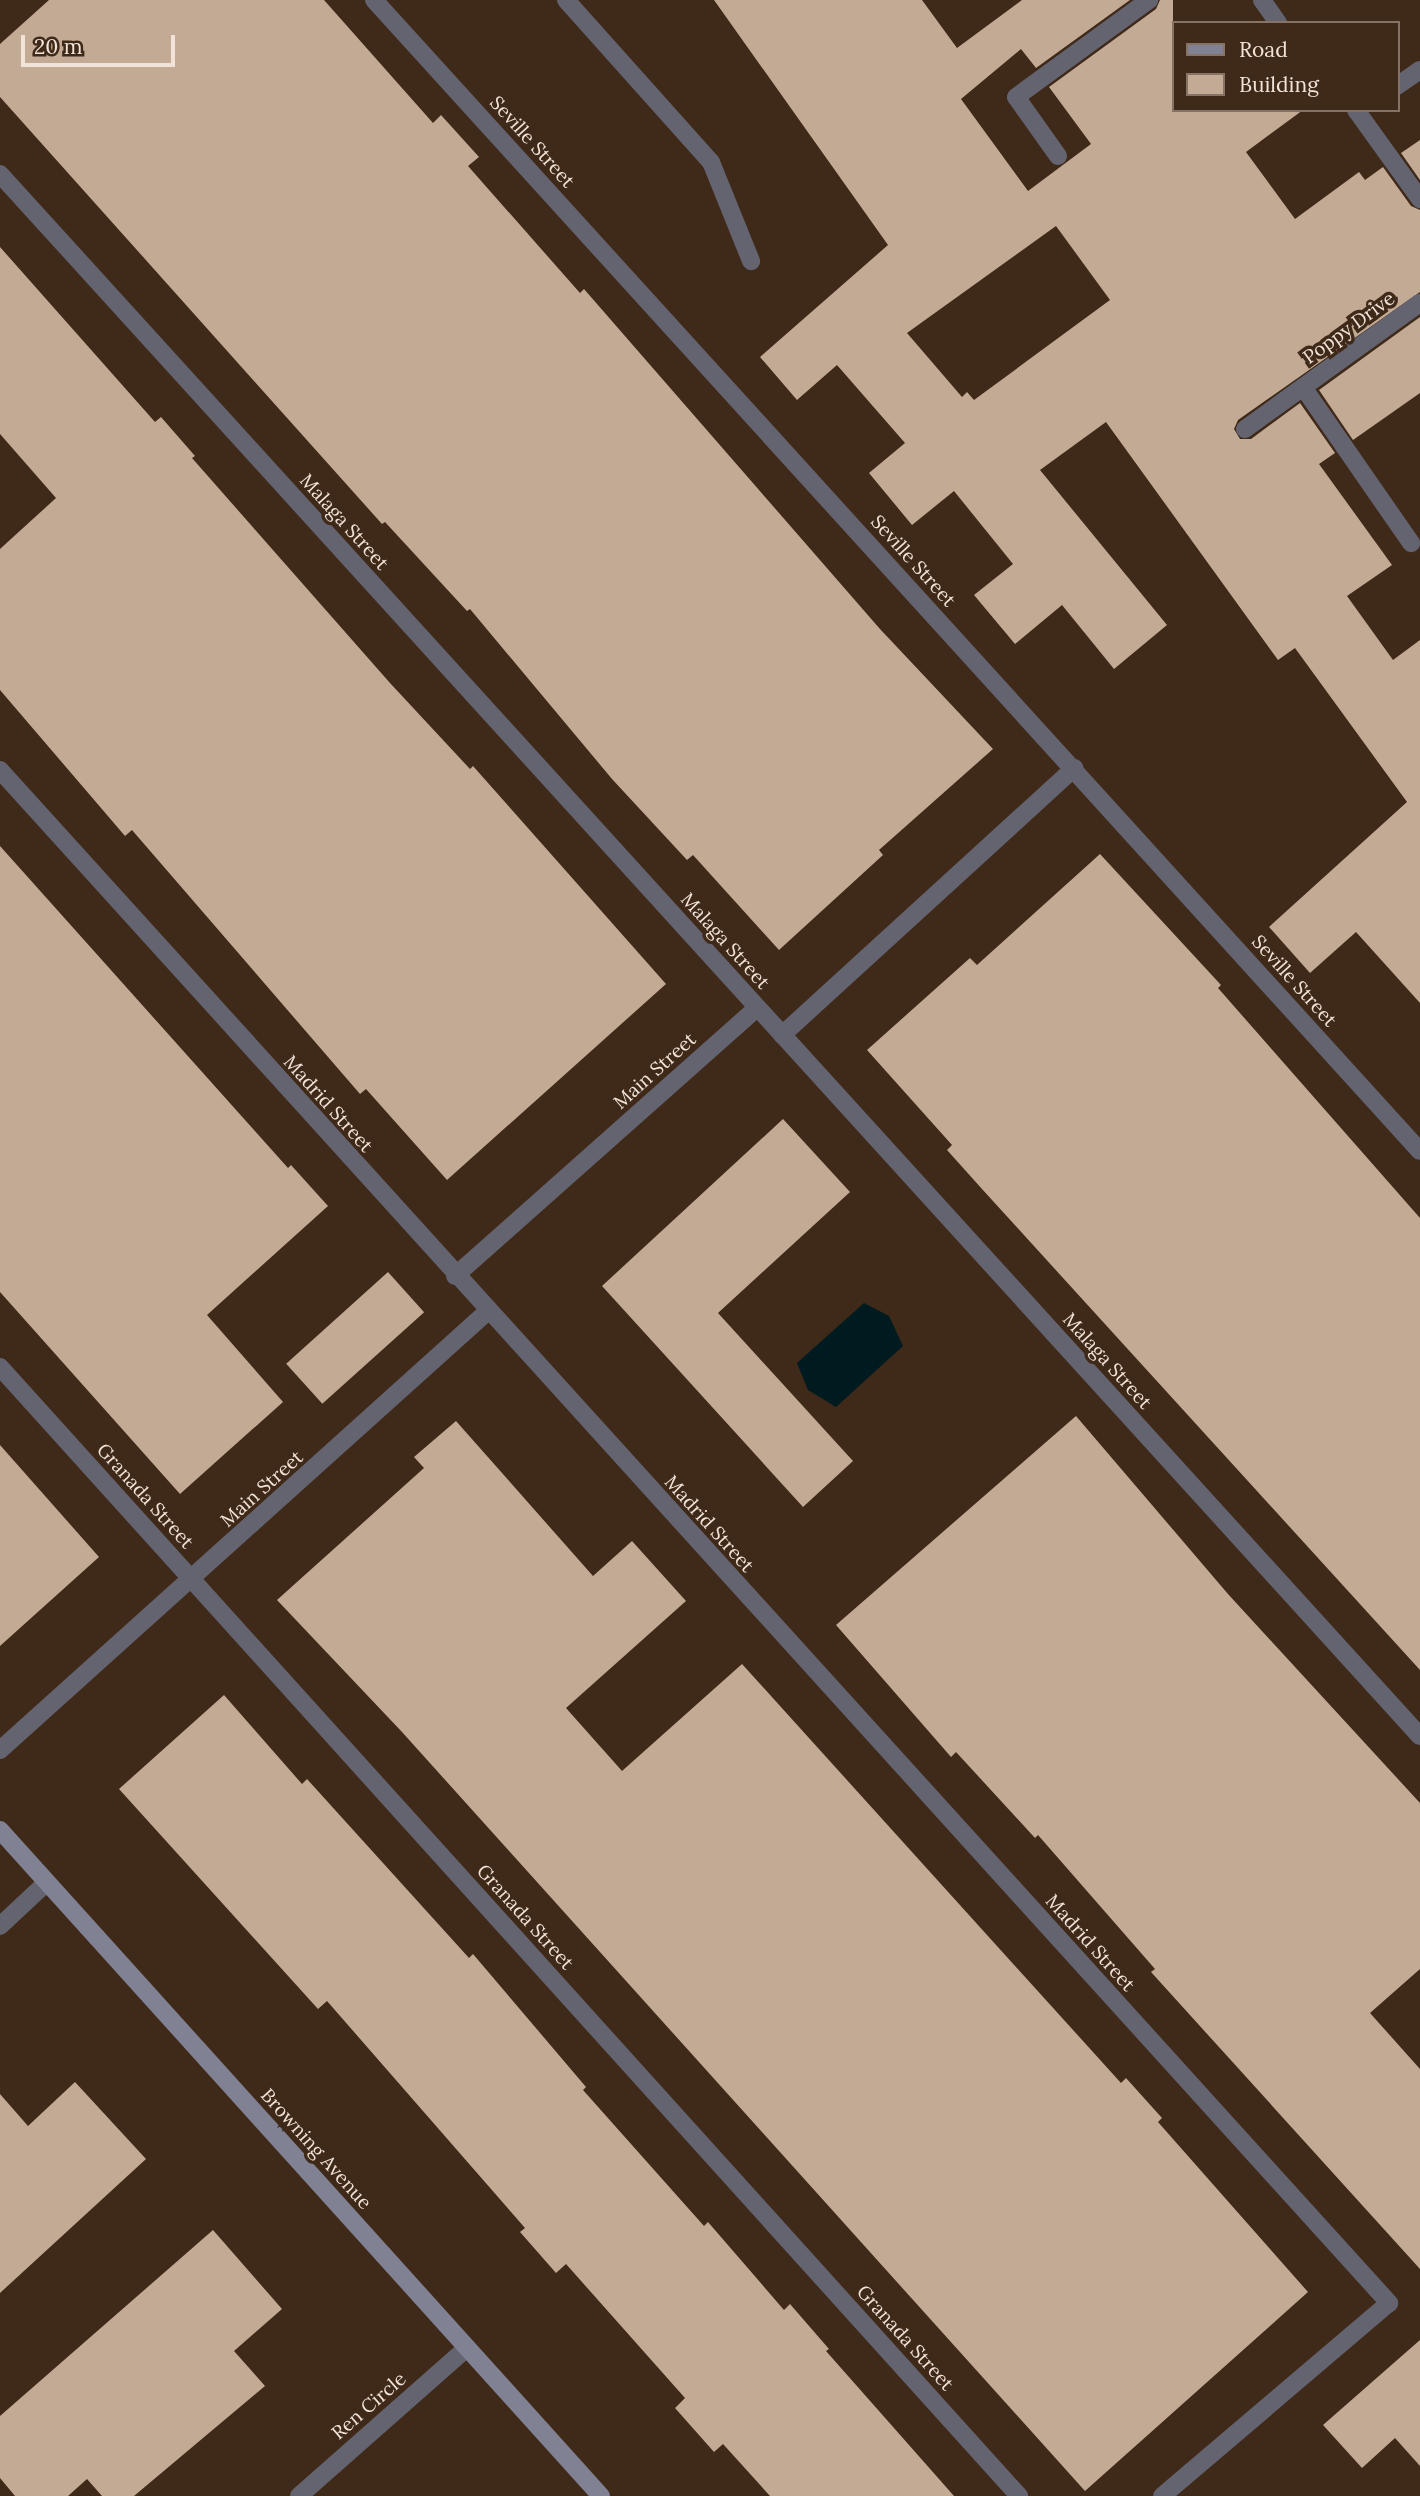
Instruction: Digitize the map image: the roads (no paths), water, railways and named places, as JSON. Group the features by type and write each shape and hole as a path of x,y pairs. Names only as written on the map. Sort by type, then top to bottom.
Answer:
{"street":[{"name":"Seville Street","path":"374,0 1420,1151"},
{"path":"566,0 711,162 751,261"},
{"path":"1058,156 1016,97 1149,0"},
{"path":"1262,0 1277,21"},
{"path":"1399,85 1420,70"},
{"path":"1360,112 1420,199"},
{"name":"Malaga Street","path":"0,174 1420,1736"},
{"name":"Poppy Drive","path":"1245,429 1420,303"},
{"path":"1303,387 1411,544"},
{"path":"782,1035 1074,768"},
{"name":"Madrid Street","path":"0,770 455,1276 1389,2303 1162,2496"},
{"name":"Main Street","path":"455,1276 757,1008"},
{"name":"Main Street","path":"0,1750 193,1581 488,1311"},
{"name":"Granada Street","path":"0,1367 1019,2496"},
{"name":"Browning Avenue","path":"0,1830 601,2496"},
{"path":"0,1926 46,1883"},
{"name":"Ren Circle","path":"299,2496 467,2348"}],"water":[{"path":"864,1303 889,1316 903,1346 836,1407 808,1390 797,1363"}]}
